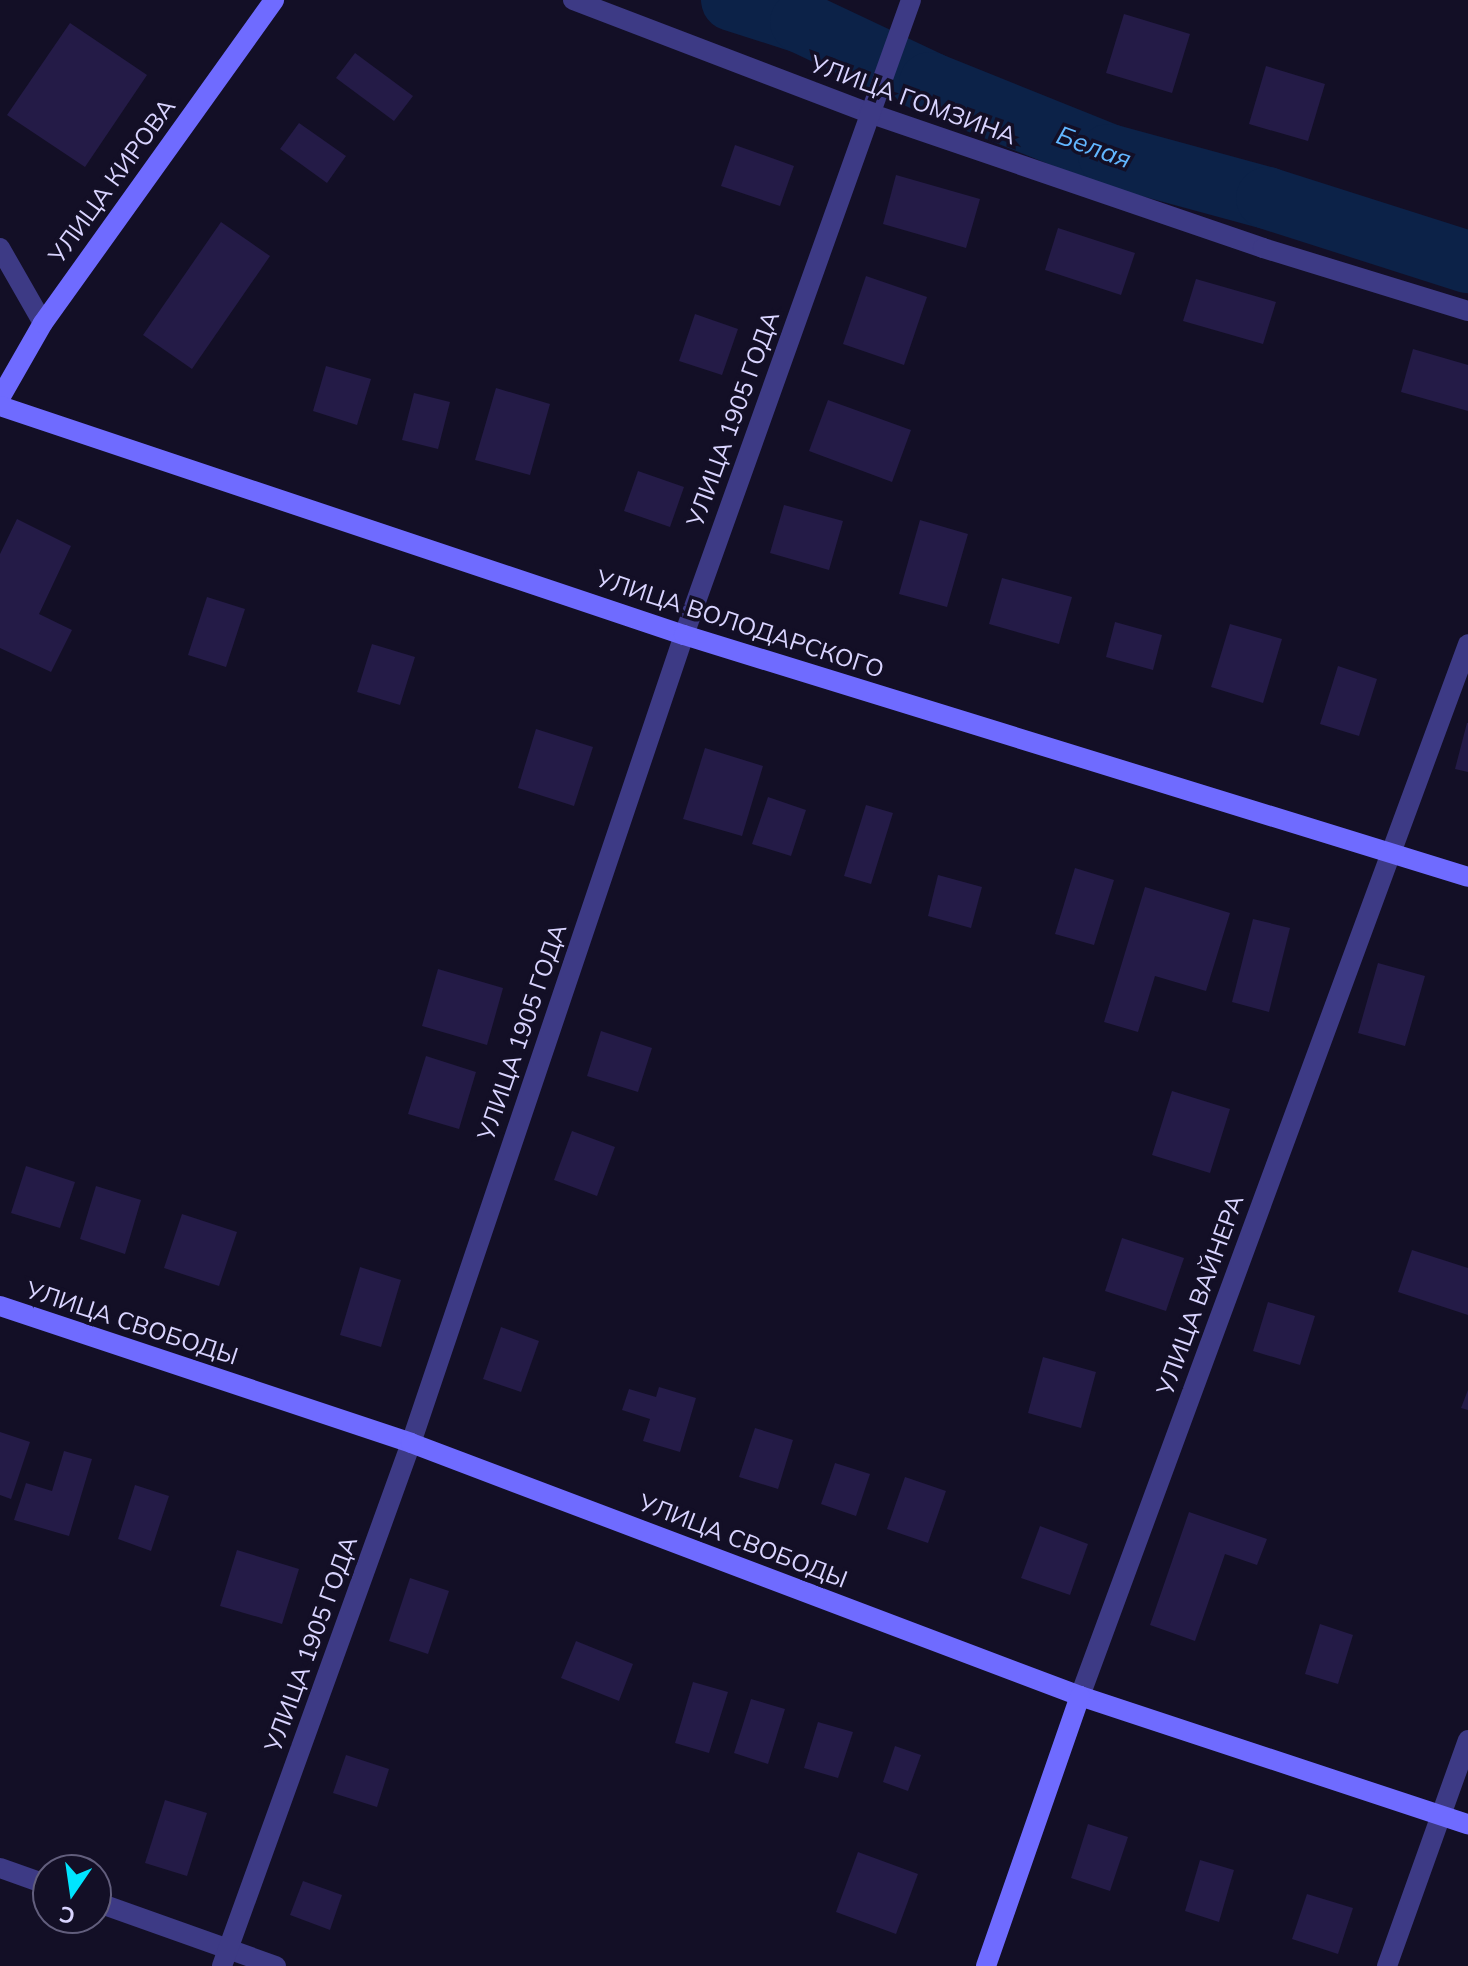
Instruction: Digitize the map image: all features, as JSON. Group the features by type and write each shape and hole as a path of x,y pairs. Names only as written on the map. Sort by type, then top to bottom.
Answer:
{"main road":[{"name":"УЛИЦА КИРОВА","path":"0,398 43,323 274,0"},
{"name":"УЛИЦА ВОЛОДАРСКОГО","path":"0,406 684,635 1468,877"},
{"name":"УЛИЦА СВОБОДЫ","path":"0,1306 411,1443 1080,1696 1468,1824"},
{"name":"УЛИЦА ВАЙНЕРА","path":"986,1966 1080,1696"}],"street":[{"name":"УЛИЦА ГОМЗИНА","path":"573,0 869,113 1263,248 1468,311"},
{"name":"УЛИЦА 1905 ГОДА","path":"225,1957 411,1443 684,635 911,0"},
{"path":"0,248 43,323"},
{"name":"УЛИЦА ВАЙНЕРА","path":"1080,1696 1468,644"},
{"path":"1387,1966 1468,1740"},
{"path":"0,1868 32,1879"},
{"path":"112,1909 225,1957 276,1966"}],"building":[{"path":"1124,14 1190,34 1172,93 1106,73"},
{"path":"70,23 147,75 85,167 7,115"},
{"path":"355,53 413,96 394,121 336,78"},
{"path":"1266,66 1325,84 1308,141 1249,124"},
{"path":"299,123 346,156 327,183 280,149"},
{"path":"735,145 794,166 780,206 721,186"},
{"path":"896,175 980,199 966,248 883,224"},
{"path":"221,222 270,256 192,369 143,335"},
{"path":"1058,228 1135,253 1121,295 1045,270"},
{"path":"866,276 927,297 904,365 843,344"},
{"path":"1196,279 1276,302 1263,344 1183,321"},
{"path":"695,314 738,329 722,375 679,361"},
{"path":"1413,349 1468,365 1468,411 1401,392"},
{"path":"326,366 371,379 357,425 313,411"},
{"path":"496,388 550,404 530,475 475,460"},
{"path":"414,393 450,402 438,449 402,440"},
{"path":"828,400 911,430 892,482 809,451"},
{"path":"638,471 684,487 670,527 624,511"},
{"path":"784,505 843,521 829,570 770,553"},
{"path":"17,519 71,546 39,614 72,630 51,672 0,648 0,554"},
{"path":"920,520 968,534 947,607 899,594"},
{"path":"1002,578 1072,597 1059,644 989,624"},
{"path":"207,597 245,609 226,667 188,655"},
{"path":"1115,622 1162,635 1153,670 1106,657"},
{"path":"1230,624 1282,639 1263,703 1211,687"},
{"path":"372,644 415,657 400,705 357,692"},
{"path":"1338,666 1377,679 1359,736 1320,724"},
{"path":"1468,723 1468,772 1455,769"},
{"path":"536,729 593,747 574,806 518,788"},
{"path":"705,748 763,766 742,836 683,819"},
{"path":"768,797 806,810 791,856 752,844"},
{"path":"866,805 893,813 871,884 844,876"},
{"path":"1075,868 1114,880 1094,945 1055,934"},
{"path":"938,875 982,887 971,928 928,916"},
{"path":"1145,887 1230,913 1206,991 1155,976 1138,1032 1104,1022"},
{"path":"1253,919 1290,928 1269,1012 1232,1002"},
{"path":"1378,963 1425,976 1405,1046 1358,1033"},
{"path":"438,969 503,988 487,1045 422,1026"},
{"path":"601,1031 652,1048 638,1092 587,1076"},
{"path":"426,1056 476,1072 459,1129 408,1114"},
{"path":"1172,1091 1230,1109 1210,1173 1152,1155"},
{"path":"572,1131 615,1147 597,1196 554,1180"},
{"path":"26,1166 75,1182 60,1228 11,1213"},
{"path":"96,1186 141,1200 125,1254 80,1239"},
{"path":"182,1214 237,1232 219,1286 164,1268"},
{"path":"1122,1238 1184,1258 1166,1311 1105,1291"},
{"path":"1412,1250 1468,1268 1468,1315 1398,1292"},
{"path":"360,1267 401,1280 381,1347 340,1335"},
{"path":"1268,1302 1315,1316 1300,1365 1253,1351"},
{"path":"501,1327 539,1341 521,1392 483,1379"},
{"path":"1043,1357 1096,1372 1081,1428 1028,1413"},
{"path":"659,1387 696,1398 680,1452 643,1441 650,1419 622,1410 629,1389 656,1397"},
{"path":"1468,1390 1468,1410 1461,1408"},
{"path":"755,1428 793,1440 778,1489 739,1477"},
{"path":"0,1432 30,1442 11,1499 0,1495"},
{"path":"64,1451 92,1459 69,1536 14,1520 26,1483 52,1491"},
{"path":"835,1463 870,1474 856,1516 821,1504"},
{"path":"905,1477 946,1491 928,1543 887,1529"},
{"path":"135,1485 169,1496 151,1551 118,1539"},
{"path":"1189,1512 1267,1539 1257,1565 1225,1554 1195,1641 1150,1625"},
{"path":"1040,1526 1088,1544 1070,1595 1021,1578"},
{"path":"237,1550 299,1569 282,1624 220,1606"},
{"path":"410,1578 449,1591 428,1654 389,1641"},
{"path":"1320,1624 1353,1635 1338,1684 1305,1674"},
{"path":"576,1641 633,1664 619,1701 561,1678"},
{"path":"693,1682 728,1692 709,1753 675,1743"},
{"path":"751,1699 785,1709 768,1764 734,1753"},
{"path":"818,1722 853,1732 838,1778 804,1768"},
{"path":"895,1746 921,1755 908,1791 883,1782"},
{"path":"346,1755 389,1769 377,1807 333,1793"},
{"path":"165,1800 207,1813 187,1876 145,1863"},
{"path":"1088,1824 1128,1837 1110,1891 1071,1878"},
{"path":"858,1852 918,1874 896,1934 836,1912"},
{"path":"1200,1860 1234,1870 1219,1922 1185,1911"},
{"path":"303,1881 342,1895 330,1930 290,1915"},
{"path":"1307,1894 1353,1908 1338,1954 1292,1939"}],"waterway":[{"name":"Белая","path":"732,0 801,22 930,83 1109,155 1267,198 1468,262"}]}
